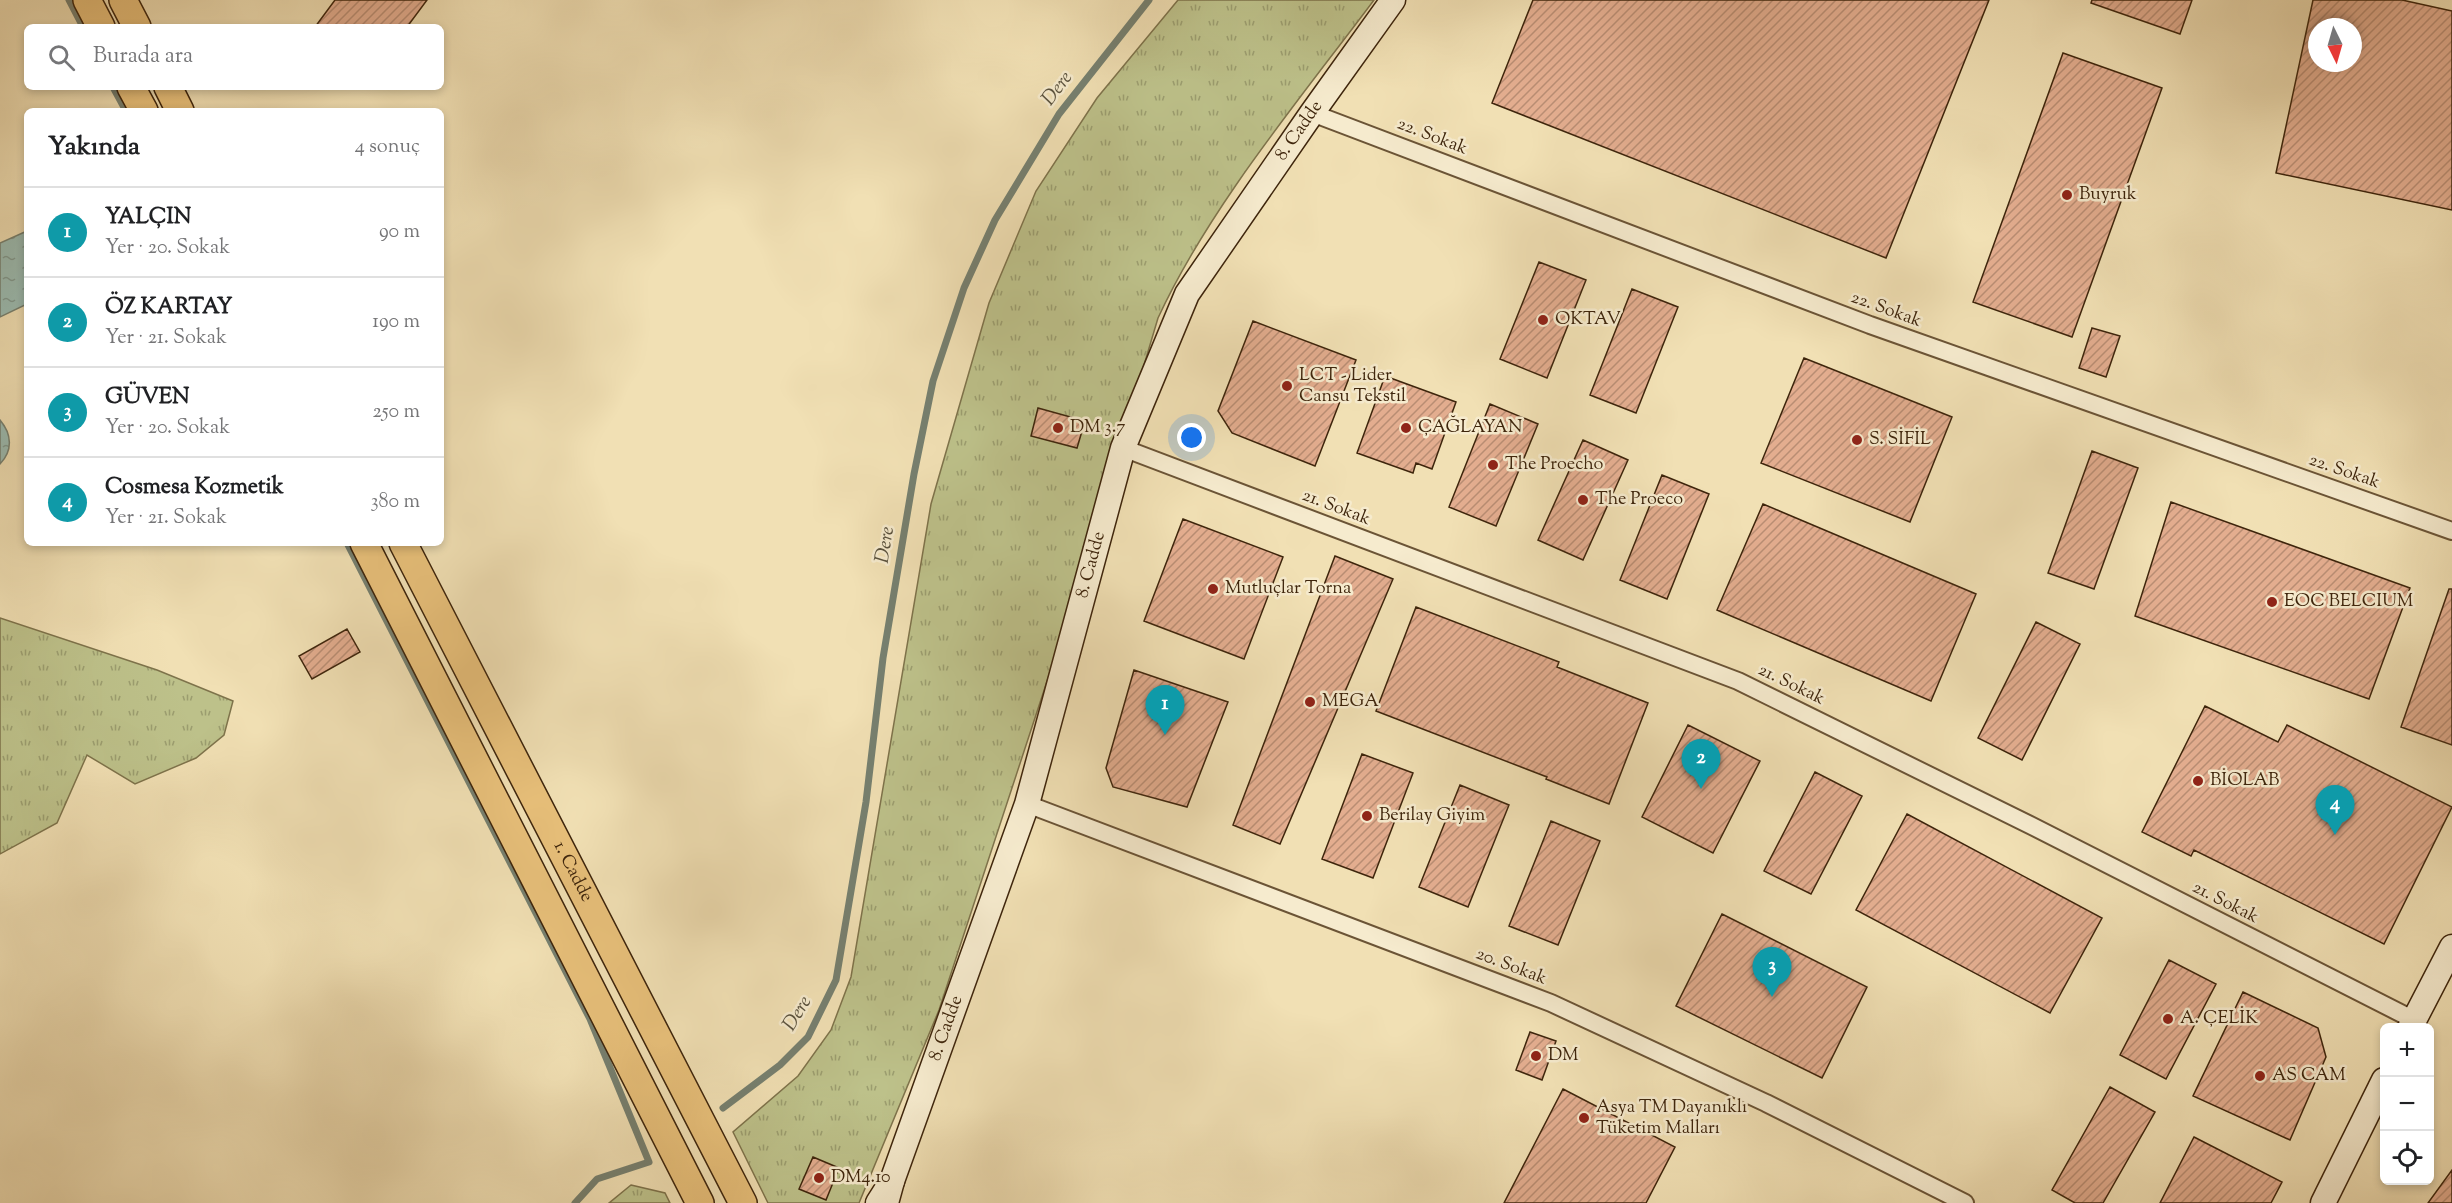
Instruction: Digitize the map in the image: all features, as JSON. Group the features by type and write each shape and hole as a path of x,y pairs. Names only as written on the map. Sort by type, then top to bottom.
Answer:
{"main road":[{"path":"87,0 99,24"},
{"path":"123,0 135,24"},
{"path":"133,90 142,108"},
{"path":"170,90 178,108"},
{"name":"1. Cadde","path":"366,546 700,1203"},
{"name":"1. Cadde","path":"405,546 743,1203"}],"street":[{"name":"8. Cadde","path":"878,1203 889,1192 1027,804 1122,448 1187,294 1393,0"},
{"name":"22. Sokak","path":"1312,113 1870,325 2452,531"},
{"name":"21. Sokak","path":"1122,448 1738,681 2032,826 2410,1023"},
{"name":"20. Sokak","path":"1027,804 1551,1003 1766,1103 1965,1203"},
{"path":"2413,1023 2452,947"},
{"path":"2323,1203 2380,1090"}],"green space":[{"path":"1178,0 1374,0 1230,194 1179,276 1158,318 1077,590 939,1010 859,1203 768,1203 733,1132 798,1076 831,1030 851,977 931,504 989,303 1036,191 1097,98"},
{"path":"0,618 157,670 233,701 224,735 196,758 135,784 87,755 57,823 0,854"},
{"path":"631,1185 665,1193 670,1203 609,1203"}],"water":[{"path":"24,232 24,305 0,317 0,243"},
{"path":"0,420 9,437 9,448 0,464"}],"building":[{"path":"335,0 427,0 409,24 317,24"},
{"path":"1533,0 1989,0 1886,258 1492,103"},
{"path":"2092,0 2192,0 2180,34 2091,3"},
{"path":"2313,0 2402,0 2452,11 2452,210 2276,173 2308,23 2308,72 2362,72 2362,18 2309,18"},
{"name":"Buyruk","path":"2063,53 2162,88 2072,337 1973,302"},
{"name":"OKTAV","path":"1539,262 1586,280 1547,378 1500,359"},
{"path":"1632,289 1678,307 1636,413 1590,395"},
{"name":"LCT - Lider Cansu Tekstil","path":"1253,321 1356,360 1315,466 1232,433 1218,411"},
{"path":"2092,328 2120,336 2106,377 2079,368"},
{"name":"S. SİFİL","path":"1804,358 1952,417 1910,522 1761,463"},
{"name":"ÇAĞLAYAN","path":"1385,376 1456,402 1432,469 1416,463 1413,473 1357,453"},
{"name":"The Proecho","path":"1490,404 1538,424 1496,526 1449,507"},
{"name":"DM 3.7","path":"1038,408 1085,421 1077,448 1031,436"},
{"name":"The Proeco","path":"1583,440 1628,460 1583,560 1538,540"},
{"path":"2092,451 2138,468 2094,589 2048,573"},
{"path":"1662,475 1709,494 1667,599 1620,580"},
{"name":"EOC BELCIUM","path":"2171,502 2410,588 2369,699 2135,616"},
{"path":"1763,504 1976,594 1931,701 1717,610"},
{"name":"Mutluçlar Torna","path":"1183,519 1283,557 1244,659 1144,621"},
{"name":"MEGA","path":"1335,556 1393,579 1280,844 1233,825"},
{"path":"2449,589 2452,589 2452,745 2401,727"},
{"path":"1416,607 1559,662 1557,667 1648,703 1609,804 1546,779 1547,777 1376,711"},
{"path":"2036,622 2080,644 2022,760 1978,738"},
{"path":"347,629 360,652 312,679 299,656"},
{"path":"1134,670 1228,702 1187,807 1113,787 1106,768"},
{"path":"2205,706 2278,742 2287,725 2452,807 2384,944 2194,850 2191,856 2142,832"},
{"path":"1688,725 1760,761 1713,853 1642,817"},
{"name":"Berilay Giyim","path":"1362,754 1413,773 1373,878 1322,859"},
{"path":"1815,772 1862,796 1811,894 1764,871"},
{"path":"1460,785 1509,805 1468,907 1419,887"},
{"path":"1907,814 2102,918 2050,1013 1856,910"},
{"path":"1551,821 1600,841 1558,945 1509,926"},
{"path":"1722,914 1867,987 1822,1078 1676,1006"},
{"name":"A. ÇELİK","path":"2169,960 2216,984 2166,1079 2120,1055"},
{"name":"AS CAM","path":"2243,992 2318,1028 2326,1057 2290,1140 2193,1096"},
{"name":"DM","path":"1530,1032 1556,1041 1542,1080 1516,1070"},
{"path":"2110,1087 2155,1112 2103,1203 2075,1203 2052,1190"},
{"name":"Asya TM Dayanıklı Tüketim Malları","path":"1563,1089 1675,1147 1646,1203 1504,1203"},
{"path":"2194,1137 2282,1182 2271,1203 2160,1203"},
{"name":"DM4.10","path":"813,1157 839,1168 826,1200 799,1189"},
{"path":"2452,1170 2452,1203 2428,1203"}],"waterway":[{"path":"69,0 81,24"},
{"name":"Dere","path":"723,1108 780,1065 808,1037 836,980 866,802 883,658 914,474 933,381 964,288 995,220 1059,114 1149,0"},
{"path":"115,90 124,108"},
{"path":"349,546 590,1019 649,1162 597,1179 575,1203"}],"place":[{"name":"Buyruk","path":"2067,195"},
{"name":"OKTAV","path":"1543,320"},
{"name":"LCT - Lider Cansu Tekstil","path":"1287,386"},
{"name":"DM 3.7","path":"1058,428"},
{"name":"ÇAĞLAYAN","path":"1406,428"},
{"name":"S. SİFİL","path":"1857,440"},
{"name":"The Proecho","path":"1493,465"},
{"name":"The Proeco","path":"1583,500"},
{"name":"Mutluçlar Torna","path":"1213,589"},
{"name":"EOC BELCIUM","path":"2272,602"},
{"name":"MEGA","path":"1310,702"},
{"name":"YALÇIN","path":"1165,735"},
{"name":"BİOLAB","path":"2198,781"},
{"name":"ÖZ KARTAY","path":"1701,789"},
{"name":"Berilay Giyim","path":"1367,816"},
{"name":"Cosmesa Kozmetik","path":"2335,835"},
{"name":"GÜVEN","path":"1772,997"},
{"name":"A. ÇELİK","path":"2168,1019"},
{"name":"DM","path":"1536,1056"},
{"name":"AS CAM","path":"2260,1076"},
{"name":"Asya TM Dayanıklı Tüketim Malları","path":"1584,1118"},
{"name":"DM4.10","path":"819,1178"}]}
